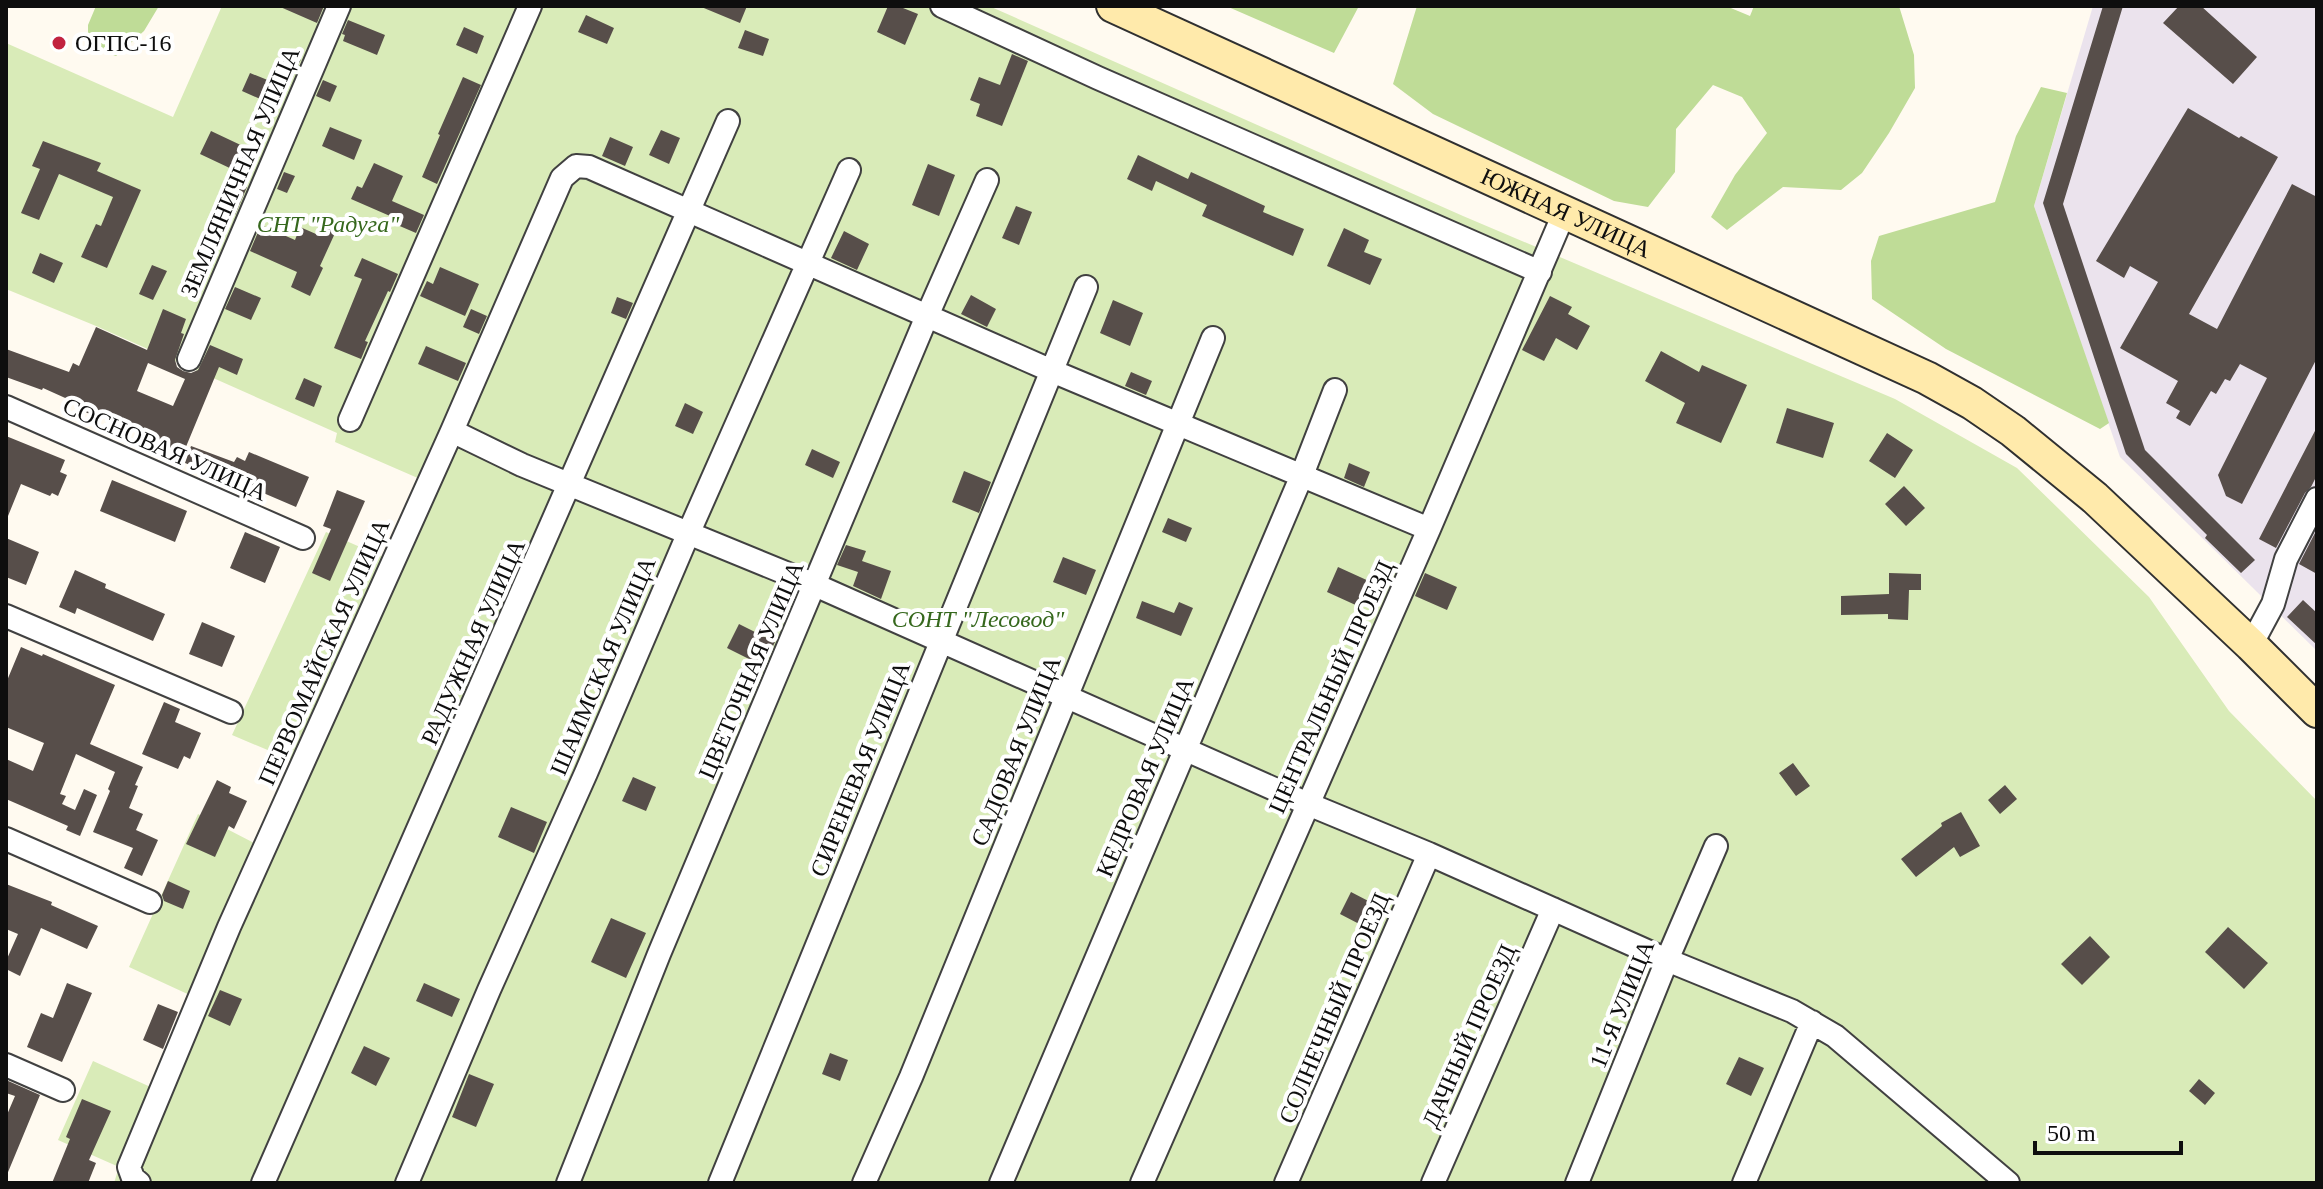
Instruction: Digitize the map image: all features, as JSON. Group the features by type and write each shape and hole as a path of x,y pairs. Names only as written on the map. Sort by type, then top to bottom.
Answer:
{"main road":[{"name":"ЮЖНАЯ УЛИЦА","path":"1113,6 1927,378 1972,403 2013,431 2095,498 2317,711"}],"street":[{"name":"ЗЕМЛЯНИЧНАЯ УЛИЦА","path":"189,359 339,6"},
{"path":"350,420 530,6"},
{"path":"942,6 1540,272"},
{"name":"РАДУЖНАЯ УЛИЦА","path":"263,1183 728,121"},
{"name":"ПЕРВОМАЙСКАЯ УЛИЦА","path":"136,1180 129,1167 223,941 562,178 576,166 589,167 689,211"},
{"name":"ШАИМСКАЯ УЛИЦА","path":"407,1183 849,170"},
{"name":"ЦВЕТОЧНАЯ УЛИЦА","path":"568,1183 659,954 987,180"},
{"path":"689,211 1176,425 1429,529"},
{"name":"ЦЕНТРАЛЬНЫЙ ПРОЕЗД","path":"1142,1183 1565,211"},
{"name":"СИРЕНЕВАЯ УЛИЦА","path":"720,1183 1086,287"},
{"name":"САДОВАЯ УЛИЦА","path":"864,1183 911,1077 1213,338"},
{"name":"КЕДРОВАЯ УЛИЦА","path":"1001,1183 1302,475 1335,390"},
{"name":"СОСНОВАЯ УЛИЦА","path":"6,407 303,538"},
{"path":"452,431 522,465 815,585 1308,804 1792,1011 1835,1036 2008,1183"},
{"path":"2251,645 2273,604 2286,559 2317,499"},
{"path":"6,616 231,712"},
{"path":"6,839 150,902"},
{"name":"11-Я УЛИЦА","path":"1577,1183 1716,846"},
{"name":"СОЛНЕЧНЫЙ ПРОЕЗД","path":"1286,1183 1429,854"},
{"name":"ДАЧНЫЙ ПРОЕЗД","path":"1433,1183 1553,909"},
{"path":"1744,1183 1812,1022"},
{"path":"6,1065 63,1090"}],"shaded area":[{"path":"2093,6 2317,6 2317,651 2120,457 2034,206"}],"green space":[{"path":"96,6 159,6 144,31 116,56 88,46 88,25"},
{"name":"СОНТ \"Лесовод\"","path":"222,6 989,6 1463,216 1895,399 2017,468 2149,597 2229,711 2317,801 2317,1183 114,1183 119,1167 58,1140 93,1061 155,1089 194,997 129,967 198,814 256,844 296,762 232,735 326,532 385,558 420,479 335,442 337,433 6,289 6,43 173,117"},
{"path":"1226,6 1359,6 1334,53"},
{"path":"1417,6 1726,6 1750,16 1754,6 1899,6 1914,55 1915,88 1862,173 1841,190 1783,187 1727,230 1711,217 1735,175 1767,133 1742,97 1713,85 1676,129 1675,172 1648,207 1614,201 1433,114 1393,84"},
{"path":"2041,87 2067,93 2034,206 2109,423 2100,429 1946,349 1872,299 1871,261 1879,236 1995,202 2016,136"}],"building":[{"path":"278,6 324,6 317,23"},
{"path":"699,6 747,6 740,23"},
{"path":"888,6 898,6 918,14 905,45 877,32"},
{"path":"2103,6 2123,6 2063,204 2145,450 2255,560 2241,573 2126,454 2043,203"},
{"path":"2179,6 2201,6 2257,57 2233,84 2163,23"},
{"path":"586,15 614,28 607,44 578,32"},
{"path":"348,20 385,35 377,55 343,41 345,35 342,34"},
{"path":"464,27 484,36 477,54 456,45"},
{"path":"745,30 769,39 763,56 738,48"},
{"path":"282,50 301,59 293,77 274,69"},
{"path":"1012,54 1028,61 1002,126 976,116 980,104 970,100 979,77 1000,85"},
{"path":"250,73 275,83 267,102 242,91"},
{"path":"463,77 481,85 437,184 422,177"},
{"path":"323,80 337,86 330,102 316,96"},
{"path":"2188,108 2278,157 2189,314 2217,329 2292,184 2317,197 2317,358 2242,504 2226,496 2218,475 2267,378 2240,364 2230,381 2225,379 2216,394 2211,391 2190,426 2176,418 2180,411 2166,403 2178,381 2120,348 2158,282 2130,266 2124,278 2096,261"},
{"path":"330,127 362,140 354,160 322,146"},
{"path":"661,130 680,138 669,164 649,155"},
{"path":"211,131 247,148 236,171 200,154"},
{"path":"610,137 633,147 625,166 602,156"},
{"path":"43,141 101,163 97,171 141,190 107,268 81,257 96,224 101,226 113,197 59,174 39,220 21,213 40,169 32,166"},
{"path":"1138,155 1188,179 1191,172 1265,206 1263,212 1304,229 1293,256 1202,216 1207,205 1156,181 1152,191 1127,179"},
{"path":"374,163 403,176 392,201 424,215 416,233 388,221 390,216 351,199 357,186 362,188"},
{"path":"928,164 955,175 939,216 912,205"},
{"path":"284,172 295,176 287,193 277,189"},
{"path":"231,180 247,187 235,215 219,208"},
{"path":"1016,206 1032,212 1019,245 1002,238"},
{"path":"326,213 341,220 310,296 291,287 297,272 250,251 261,225 295,240 300,227 316,234"},
{"path":"1344,228 1369,240 1364,252 1382,259 1370,285 1327,266"},
{"path":"844,231 869,244 857,270 831,258"},
{"path":"40,253 63,263 54,283 32,273"},
{"path":"362,258 398,274 365,341 368,342 361,359 334,348 362,279 354,276"},
{"path":"152,265 167,271 153,300 139,294"},
{"path":"440,267 479,284 465,316 420,296 427,281 433,284"},
{"path":"235,287 261,298 251,320 225,309"},
{"path":"971,295 996,309 987,327 961,314"},
{"path":"1550,296 1572,307 1568,314 1590,326 1577,350 1556,338 1544,361 1522,350"},
{"path":"617,297 633,303 626,319 611,313"},
{"path":"1113,300 1143,313 1130,346 1100,333"},
{"path":"163,309 186,319 175,360 177,367 183,371 191,373 198,370 210,345 243,359 237,375 219,367 183,454 146,438 148,434 81,410 83,406 43,388 6,377 6,349 69,372 73,363 79,366 96,327 147,350","holes":["148,363 185,379 173,406 137,391"]},
{"path":"471,309 487,316 479,334 463,327"},
{"path":"426,346 466,363 458,381 418,364"},
{"path":"1661,351 1699,372 1702,365 1747,385 1721,443 1676,423 1685,403 1645,381"},
{"path":"1131,372 1152,381 1146,395 1125,386"},
{"path":"304,378 322,386 314,407 295,399"},
{"path":"685,403 703,412 693,434 675,426"},
{"path":"1787,408 1834,423 1823,458 1776,443"},
{"path":"2317,427 2317,475 2276,548 2259,539"},
{"path":"1887,433 1913,450 1895,478 1869,461"},
{"path":"6,436 65,460 60,472 67,475 58,496 52,493 50,496 21,484 6,521"},
{"path":"191,446 234,462 237,457 245,461 249,452 309,477 296,507 185,463"},
{"path":"812,449 840,462 833,478 805,465"},
{"path":"1349,463 1370,472 1364,487 1344,478"},
{"path":"964,471 991,482 979,513 952,502"},
{"path":"112,480 187,511 175,542 100,511"},
{"path":"1904,486 1925,508 1906,526 1885,504"},
{"path":"337,490 365,501 330,581 312,573 331,529 323,526"},
{"path":"1168,518 1192,528 1186,542 1162,532"},
{"path":"245,532 280,547 265,583 230,568"},
{"path":"2317,534 2317,574 2299,564"},
{"path":"6,538 39,552 26,585 6,577"},
{"path":"846,545 866,551 862,561 891,571 881,599 853,586 858,572 837,565"},
{"path":"1063,557 1096,570 1086,595 1053,582"},
{"path":"1338,567 1371,582 1360,607 1327,592"},
{"path":"75,570 106,584 105,588 165,614 153,641 77,608 75,614 59,607"},
{"path":"1425,573 1457,587 1447,610 1415,596"},
{"path":"1889,573 1921,574 1921,590 1909,590 1908,620 1888,619 1888,614 1841,615 1841,596 1889,594"},
{"path":"2303,600 2317,613 2317,645 2287,617"},
{"path":"1142,601 1174,613 1179,602 1193,608 1181,636 1136,618"},
{"path":"202,622 235,636 222,667 189,654"},
{"path":"739,624 775,642 763,666 727,648"},
{"path":"21,647 115,685 90,744 143,767 129,808 143,814 136,830 158,840 142,876 124,868 133,848 93,832 115,772 76,754 60,794 66,796 62,804 75,810 84,789 97,795 80,836 66,830 68,826 6,799 6,759 33,771 44,743 6,727 6,683"},
{"path":"164,702 180,709 175,722 201,733 190,759 184,756 178,769 142,754"},
{"path":"1793,763 1810,786 1796,796 1779,773"},
{"path":"633,777 656,787 646,811 622,801"},
{"path":"217,780 231,787 229,793 247,801 234,829 229,826 215,857 186,844"},
{"path":"2005,785 2017,799 2000,814 1988,800"},
{"path":"511,807 547,822 534,853 498,837"},
{"path":"1961,812 1980,846 1960,857 1954,847 1916,877 1901,859 1942,826 1941,823"},
{"path":"168,881 190,891 183,909 164,901 162,895"},
{"path":"6,884 52,902 51,905 98,926 87,949 41,928 20,976 6,969 6,961 18,934 6,929"},
{"path":"1351,892 1376,905 1365,927 1340,914"},
{"path":"611,918 646,933 626,978 591,962"},
{"path":"2228,927 2268,963 2244,989 2205,952"},
{"path":"2090,936 2110,957 2082,985 2061,964"},
{"path":"67,983 92,993 62,1062 27,1047 41,1013 53,1018"},
{"path":"424,983 460,999 452,1017 416,1001"},
{"path":"220,990 242,999 230,1026 208,1016"},
{"path":"158,1004 178,1012 163,1049 143,1040"},
{"path":"364,1046 390,1058 376,1086 351,1073"},
{"path":"830,1053 848,1060 840,1081 822,1074"},
{"path":"1739,1057 1764,1068 1751,1096 1726,1084"},
{"path":"469,1074 494,1084 476,1127 452,1117"},
{"path":"2199,1079 2215,1093 2205,1105 2189,1091"},
{"path":"6,1080 40,1095 6,1177 6,1117 15,1096 6,1093"},
{"path":"82,1099 111,1111 89,1160 96,1163 88,1183 52,1183 70,1139 66,1137"}],"place":[{"name":"ОГПС-16","path":"59,43"}],"park label":[{"name":"СНТ \"Радуга\"","path":"328,224"}]}
